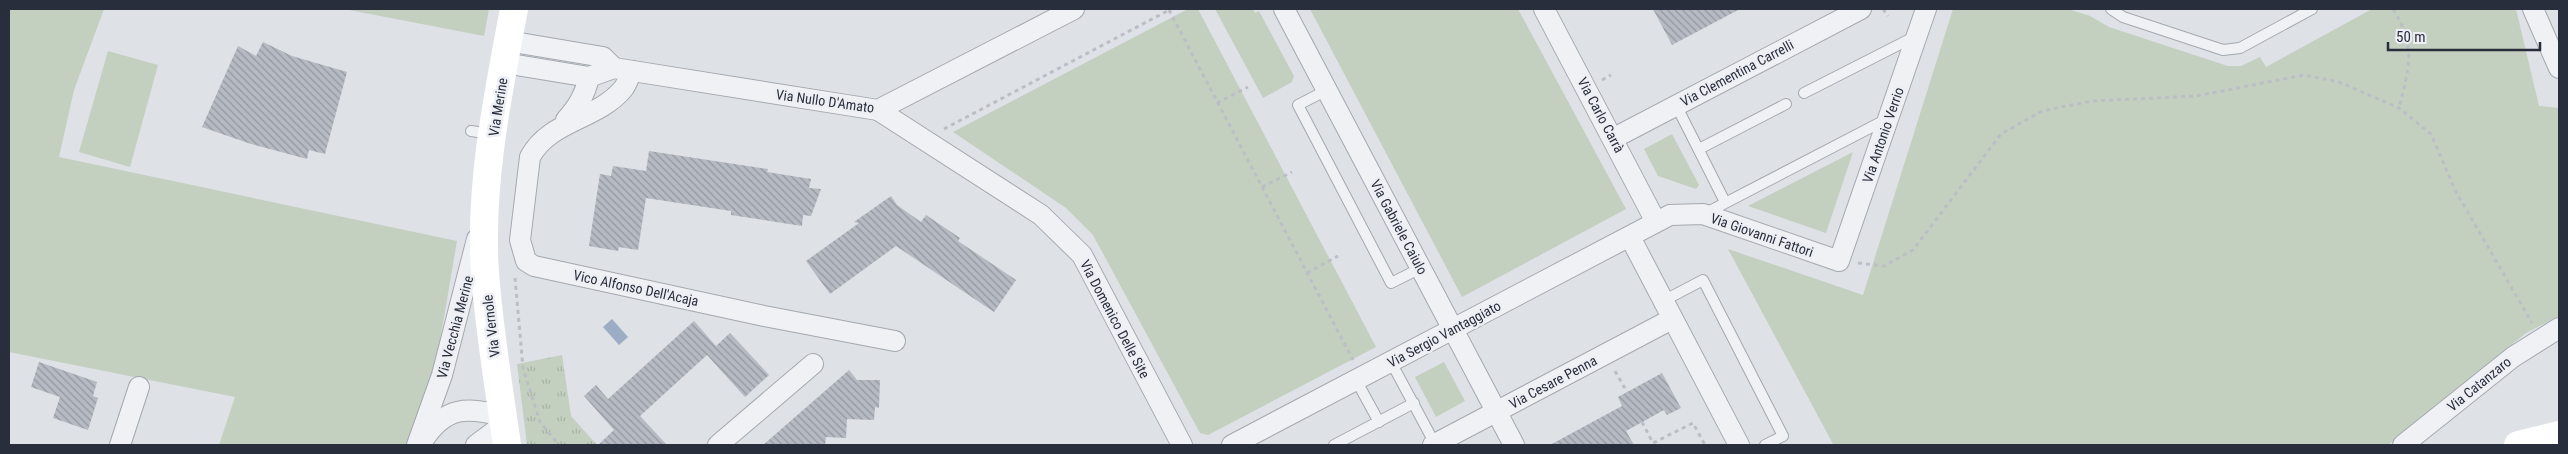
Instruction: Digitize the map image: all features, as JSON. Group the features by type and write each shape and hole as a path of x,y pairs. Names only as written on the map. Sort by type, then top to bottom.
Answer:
{"main road":[{"name":"Via Merine","path":"485,206 482,133 506,52 514,9"},
{"name":"Via Vernole","path":"485,206 485,271 506,445"},
{"path":"2518,445 2559,435"}],"street":[{"name":"Via Nullo D'Amato","path":"506,52 589,77 623,70 878,110 1074,9"},
{"name":"Via Gabriele Caiulo","path":"1284,9 1514,445"},
{"name":"Via Carlo Carrà","path":"1544,9 1614,138 1656,222"},
{"name":"Via Clementina Carrelli","path":"1614,138 1861,9"},
{"name":"Via Antonio Verrio","path":"1839,261 1926,9"},
{"path":"2533,9 2559,68"},
{"name":"Via Nullo D'Amato","path":"506,52 603,57 623,70"},
{"name":"Vico Alfonso Dell'Acaja","path":"623,70 624,88 615,96 580,118 561,126 545,137 530,158 520,240 526,261 534,266 896,341"},
{"name":"Vico Alfonso Dell'Acaja","path":"561,126 580,104 586,92 589,77"},
{"name":"Via Domenico Delle Site","path":"878,110 1041,215 1082,255 1182,445"},
{"name":"Via Vecchia Merine","path":"418,445 442,375 485,206"},
{"name":"Via Giovanni Fattori","path":"1656,222 1670,215 1703,214 1839,261"},
{"name":"Via Sergio Vantaggiato","path":"1232,445 1355,371 1391,362 1656,222"},
{"path":"1630,237 1740,445"},
{"name":"Via Cesare Penna","path":"1434,445 1672,319"},
{"name":"Via Catanzaro","path":"2403,445 2512,356 2559,328"},
{"path":"718,445 813,364"},
{"path":"120,445 139,387"},
{"path":"418,445 443,418 459,410 475,409 502,416 496,430 476,445"}],"lane":[{"path":"2111,9 2122,17 2223,50 2240,48 2312,9"},
{"path":"1804,94 1917,36"},
{"path":"1327,90 1298,105 1391,283 1421,268"},
{"path":"1699,150 1786,104"},
{"path":"1676,105 1725,202"},
{"path":"1703,214 1888,118"},
{"path":"1663,301 1703,280 1783,436 1765,445"},
{"path":"1391,362 1414,403 1434,445"},
{"path":"1355,371 1379,422"},
{"path":"1334,445 1414,403"}],"path":[{"path":"1884,9 1888,16"},
{"path":"2393,9 2403,25 2410,60 2399,108"},
{"path":"943,129 1170,10 1307,273 1355,371"},
{"path":"1839,261 1884,266 1913,250 2001,134 2042,111 2092,100 2196,96 2304,75 2339,82 2399,108 2431,134 2456,190 2542,338"},
{"path":"1218,103 1248,87"},
{"path":"1262,187 1292,172"},
{"path":"1307,273 1338,256"},
{"path":"514,270 523,368 540,422 559,445"},
{"path":"1615,370 1627,392"},
{"path":"1642,422 1654,444 1693,423 1704,445"}],"green space":[{"path":"9,9 104,9 74,90 59,157 457,241 436,364 409,445 219,445 235,397 9,352"},
{"path":"344,9 489,9 484,36"},
{"path":"1188,9 1198,9 1376,347 1208,435 1200,433 1093,235 1066,208 953,132"},
{"path":"1215,9 1253,9 1255,13 1259,11 1294,76 1292,82 1263,98"},
{"path":"1310,9 1518,9 1626,209 1462,297"},
{"path":"1953,9 2068,9 2090,16 2109,27 2228,66 2241,66 2260,57 2266,67 2372,9 2516,9 2539,106 2559,108 2559,316 2526,333 2388,445 1831,445 1833,444 1728,249 1863,295"},
{"path":"108,51 158,65 130,167 79,152"},
{"path":"1672,134 1699,185 1696,189 1658,176 1644,149"},
{"path":"1853,152 1826,233 1748,206"},
{"path":"562,355 571,416 597,445 527,445 517,364"},
{"path":"1444,362 1465,401 1436,417 1415,377"}],"water":[{"path":"612,319 628,337 619,345 603,327"}],"building":[{"path":"1653,9 1740,9 1672,45"},
{"path":"263,42 292,56 347,72 325,154 309,150 307,159 248,143 202,127 238,46 256,56"},
{"path":"649,151 768,169 767,172 811,179 809,188 821,189 811,216 803,215 802,226 731,215 731,211 646,198 638,250 619,247 618,251 589,246 600,174 611,176 613,166 646,171"},
{"path":"891,196 897,205 921,222 926,215 960,238 958,241 1016,280 994,312 896,246 830,294 806,261 859,223 854,222"},
{"path":"694,321 716,346 730,333 769,375 745,397 707,355 640,416 667,445 598,445 614,430 584,396 596,385 608,399"},
{"path":"39,362 97,382 93,396 98,398 88,430 53,418 60,397 31,387"},
{"path":"849,370 857,380 880,380 879,408 875,407 874,420 847,419 846,438 826,437 825,445 763,445"},
{"path":"1662,373 1681,408 1667,415 1664,410 1626,431 1634,445 1550,445 1622,406 1618,397"}]}
